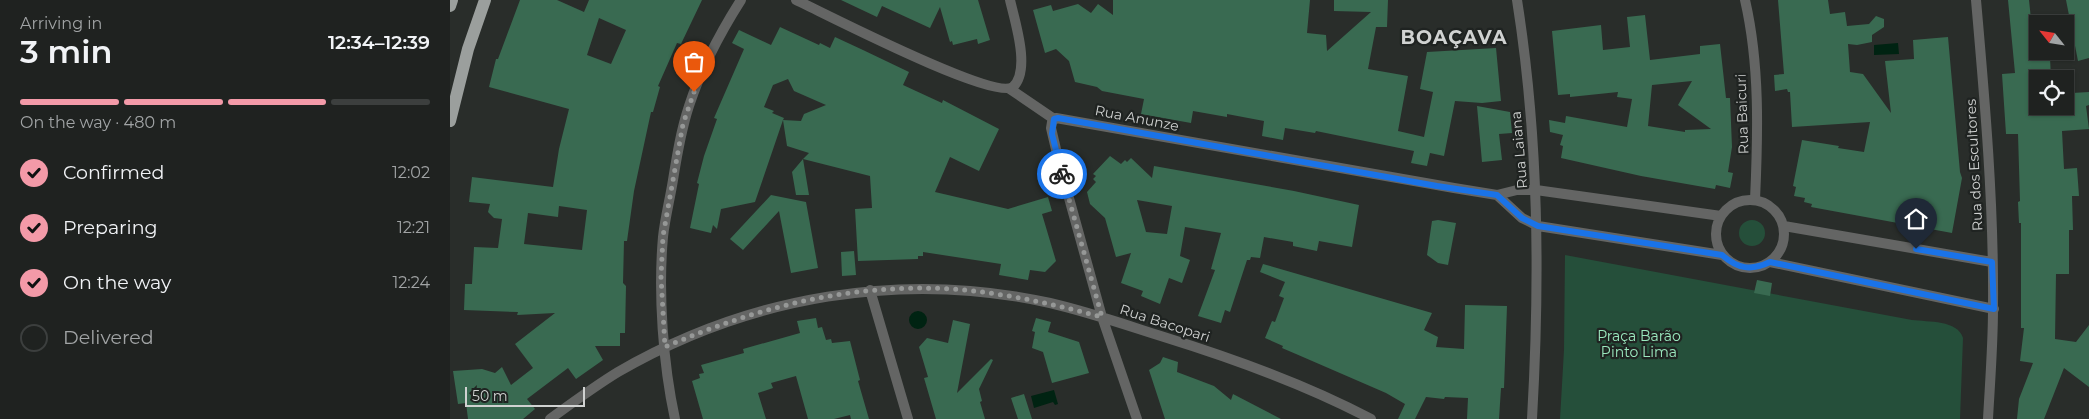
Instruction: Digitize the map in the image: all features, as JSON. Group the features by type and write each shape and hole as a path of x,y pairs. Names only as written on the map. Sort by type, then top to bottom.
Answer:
{"main road":[{"path":"450,6 452,0"},
{"path":"450,121 468,49 485,0"}],"street":[{"path":"675,419 668,387 665,347 661,277 663,236 683,124 705,66 728,20 741,0"},
{"path":"796,0 969,80 995,88 1010,89 1054,119 1052,134 1102,317 1137,419"},
{"path":"1010,0 1019,44 1022,73 1016,84 1010,89"},
{"name":"Rua Laiana","path":"1517,0 1525,60 1538,226 1537,330 1532,419"},
{"name":"Rua Baicuri","path":"1745,0 1751,27"},
{"name":"Rua Baicuri","path":"1753,0 1751,27 1758,150 1755,200"},
{"name":"Rua dos Escultores","path":"1976,0 1988,136 1994,309 1988,419"},
{"name":"Rua Anunze","path":"1054,119 1066,118 1497,195 1517,190 1536,190"},
{"path":"1536,190 1721,216"},
{"path":"1497,195 1522,218 1538,226 1722,255"},
{"path":"1755,200 1768,205 1778,214 1784,226 1784,239 1780,252 1770,262 1758,268 1745,268 1732,264 1722,255 1717,242 1716,229 1721,216 1730,206 1742,201 1755,200"},
{"path":"1784,226 1992,262"},
{"path":"1770,262 1994,309"},
{"name":"Rua Bacopari","path":"550,419 618,372 665,347 714,326 798,302 870,290 952,289 1049,303 1102,317 1241,362 1297,384 1371,419"},
{"path":"870,290 908,419"}],"green space":[{"path":"1752,220 1762,223 1765,233 1762,243 1752,246 1742,243 1739,233 1742,223"},
{"name":"Praça Barão Pinto Lima","path":"1565,255 1912,320 1949,325 1960,332 1963,338 1960,419 1560,419 1564,350"}],"shaded area":[{"path":"1898,43 1899,54 1874,55 1874,45"},
{"path":"918,311 924,314 927,320 924,326 918,329 912,326 909,320 912,314"},
{"path":"1054,390 1058,404 1055,405 1053,402 1034,408 1031,396"}],"building":[{"path":"520,0 557,0 584,12 589,0 702,0 681,44 677,43 658,86 660,87 653,112 651,112 634,191 627,241 624,241 623,283 626,286 625,333 620,333 620,346 595,346 603,360 576,379 568,368 527,399 535,409 523,419 468,419 466,403 458,404 453,371 482,369 495,373 502,367 511,385 533,368 515,344 555,313 517,315 518,312 464,310 465,284 472,284 474,247 498,248 502,219 494,218 488,212 490,204 469,202 472,177 553,187 559,149 569,109 489,87 496,59 498,59","holes":["599,18 626,30 611,64 587,55","559,206 587,210 582,250 524,244 528,213 558,217"]},
{"path":"841,0 978,0 990,40 978,44 977,39 953,45 952,41 950,42 940,7 930,28 882,6 877,17"},
{"path":"1113,0 1310,0 1307,33 1326,35 1327,51 1371,12 1334,11 1334,0 1388,0 1387,27 1376,27 1368,69 1408,76 1398,131 1424,137 1433,92 1420,89 1427,52 1496,48 1501,101 1482,103 1455,101 1444,156 1430,153 1427,166 1411,163 1414,151 1316,131 1315,133 1285,128 1283,140 1262,136 1264,121 1227,114 1227,117 1193,111 1191,123 1141,114 1144,99 1102,91 1097,87 1075,82 1069,61 1056,49 1045,53 1033,10 1051,5 1053,11 1078,4 1091,13 1098,4 1113,15"},
{"path":"1778,0 1828,0 1830,14 1845,12 1847,26 1869,24 1876,16 1884,19 1884,27 1872,35 1872,42 1857,45 1848,44 1850,72 1863,74 1891,113 1885,61 1914,59 1913,40 1948,37 1962,178 1952,233 1811,207 1812,204 1804,202 1805,198 1794,196 1796,187 1793,186 1802,140 1864,152 1870,122 1792,127 1790,92 1787,89 1775,91 1774,75 1784,74"},
{"path":"2008,0 2029,0 2031,15 2029,15 2029,60 2050,60 2051,70 2029,70 2029,115 2074,115 2074,93 2089,92 2089,105 2086,106 2089,129 2062,131 2064,169 2077,168 2079,196 2072,196 2073,230 2069,230 2069,274 2056,274 2055,339 2076,342 2089,325 2089,387 2064,368 2044,419 2017,419 2019,399 2033,363 2020,361 2024,328 2021,328 2021,223 2019,223 2018,202 2020,201 2018,134 2006,134 2002,74 2015,73"},
{"path":"2066,0 2089,0 2089,58 2078,61 2074,41 2074,15 2069,15"},
{"path":"1645,15 1650,60 1700,54 1700,46 1720,44 1726,98 1730,98 1732,147 1728,172 1733,173 1730,188 1716,185 1715,189 1641,176 1561,158 1563,146 1560,145 1563,135 1550,132 1549,120 1565,123 1566,116 1627,127 1632,99 1617,97 1618,92 1570,97 1570,94 1558,95 1552,31 1601,25 1603,50 1630,47 1627,17","holes":["1692,81 1678,105 1711,129 1685,130 1685,132 1648,126 1652,85"]},
{"path":"780,27 830,48 835,37 909,72 903,85 942,103 943,100 999,129 979,171 950,157 935,192 1008,209 1048,197 1052,211 1042,214 1056,261 1045,272 1030,270 1028,280 999,275 1001,264 923,252 923,256 918,256 918,259 858,261 855,209 872,208 870,176 803,159 809,153 787,146 783,120 755,202 721,209 717,229 713,225 711,233 690,228 699,184 697,183 717,119 714,118 744,49 732,43 739,30 771,45","holes":["788,79 794,91 826,105 804,114 801,121 783,120 784,118 764,107 773,85"]},
{"path":"1477,106 1510,112 1512,133 1499,134 1502,160 1482,162"},
{"path":"1110,156 1121,164 1131,158 1152,178 1154,166 1294,191 1359,205 1352,247 1319,241 1317,251 1293,246 1293,242 1264,237 1260,258 1251,257 1250,260 1247,260 1230,312 1225,310 1221,323 1198,316 1215,270 1211,269 1221,233 1185,227 1180,256 1190,260 1182,283 1169,278 1160,304 1141,296 1143,291 1121,283 1131,253 1116,257 1105,218 1090,204 1087,192 1096,182 1093,179 1096,176 1093,174","holes":["1137,200 1172,206 1167,234 1146,232"]},
{"path":"803,159 809,195 796,195 792,172"},
{"path":"771,195 806,202 818,268 791,273 779,211 743,250 730,239"},
{"path":"1432,221 1456,223 1448,265 1438,263 1427,255"},
{"path":"854,251 856,275 842,276 841,252"},
{"path":"1263,264 1432,313 1424,330 1438,337 1436,347 1464,349 1465,305 1507,306 1504,388 1501,388 1499,419 1467,419 1468,398 1445,397 1444,399 1426,397 1415,419 1398,419 1405,404 1386,393 1282,348 1283,346 1265,338 1272,321 1275,322 1284,298 1279,296 1285,282 1260,272"},
{"path":"1757,280 1772,283 1770,296 1754,293"},
{"path":"816,318 818,328 822,327 826,340 831,339 832,343 850,341 860,380 858,381 869,419 851,419 850,415 834,419 808,419 796,376 771,383 773,388 758,393 766,419 703,419 692,381 700,378 699,374 704,373 701,365 744,353 743,349 800,333 797,321"},
{"path":"1036,318 1051,322 1048,332 1079,342 1089,373 1052,383 1043,352 1032,348 1035,332 1032,331"},
{"path":"953,320 970,324 957,393 991,359 993,360 979,389 982,401 980,402 985,419 936,419 924,378 928,377 919,347 927,338 948,343"},
{"path":"1163,357 1178,362 1177,372 1214,386 1231,400 1233,394 1281,419 1165,419 1149,370 1160,363"},
{"path":"1024,394 1032,419 1018,419 1011,398"}],"way so far":[{"path":"694,92 683,124 663,236 661,277 665,347 714,326 755,313 798,302 870,290 952,289 988,293 1049,303 1102,317 1062,174"}],"district":[{"name":"BOAÇAVA","path":"1454,37"}],"route":[{"path":"1062,174 1051,128 1054,119 1058,118 1437,186 1497,195 1522,218 1538,226 1722,255 1732,264 1745,268 1758,268 1770,262 1994,309 1992,262 1916,249"}]}
